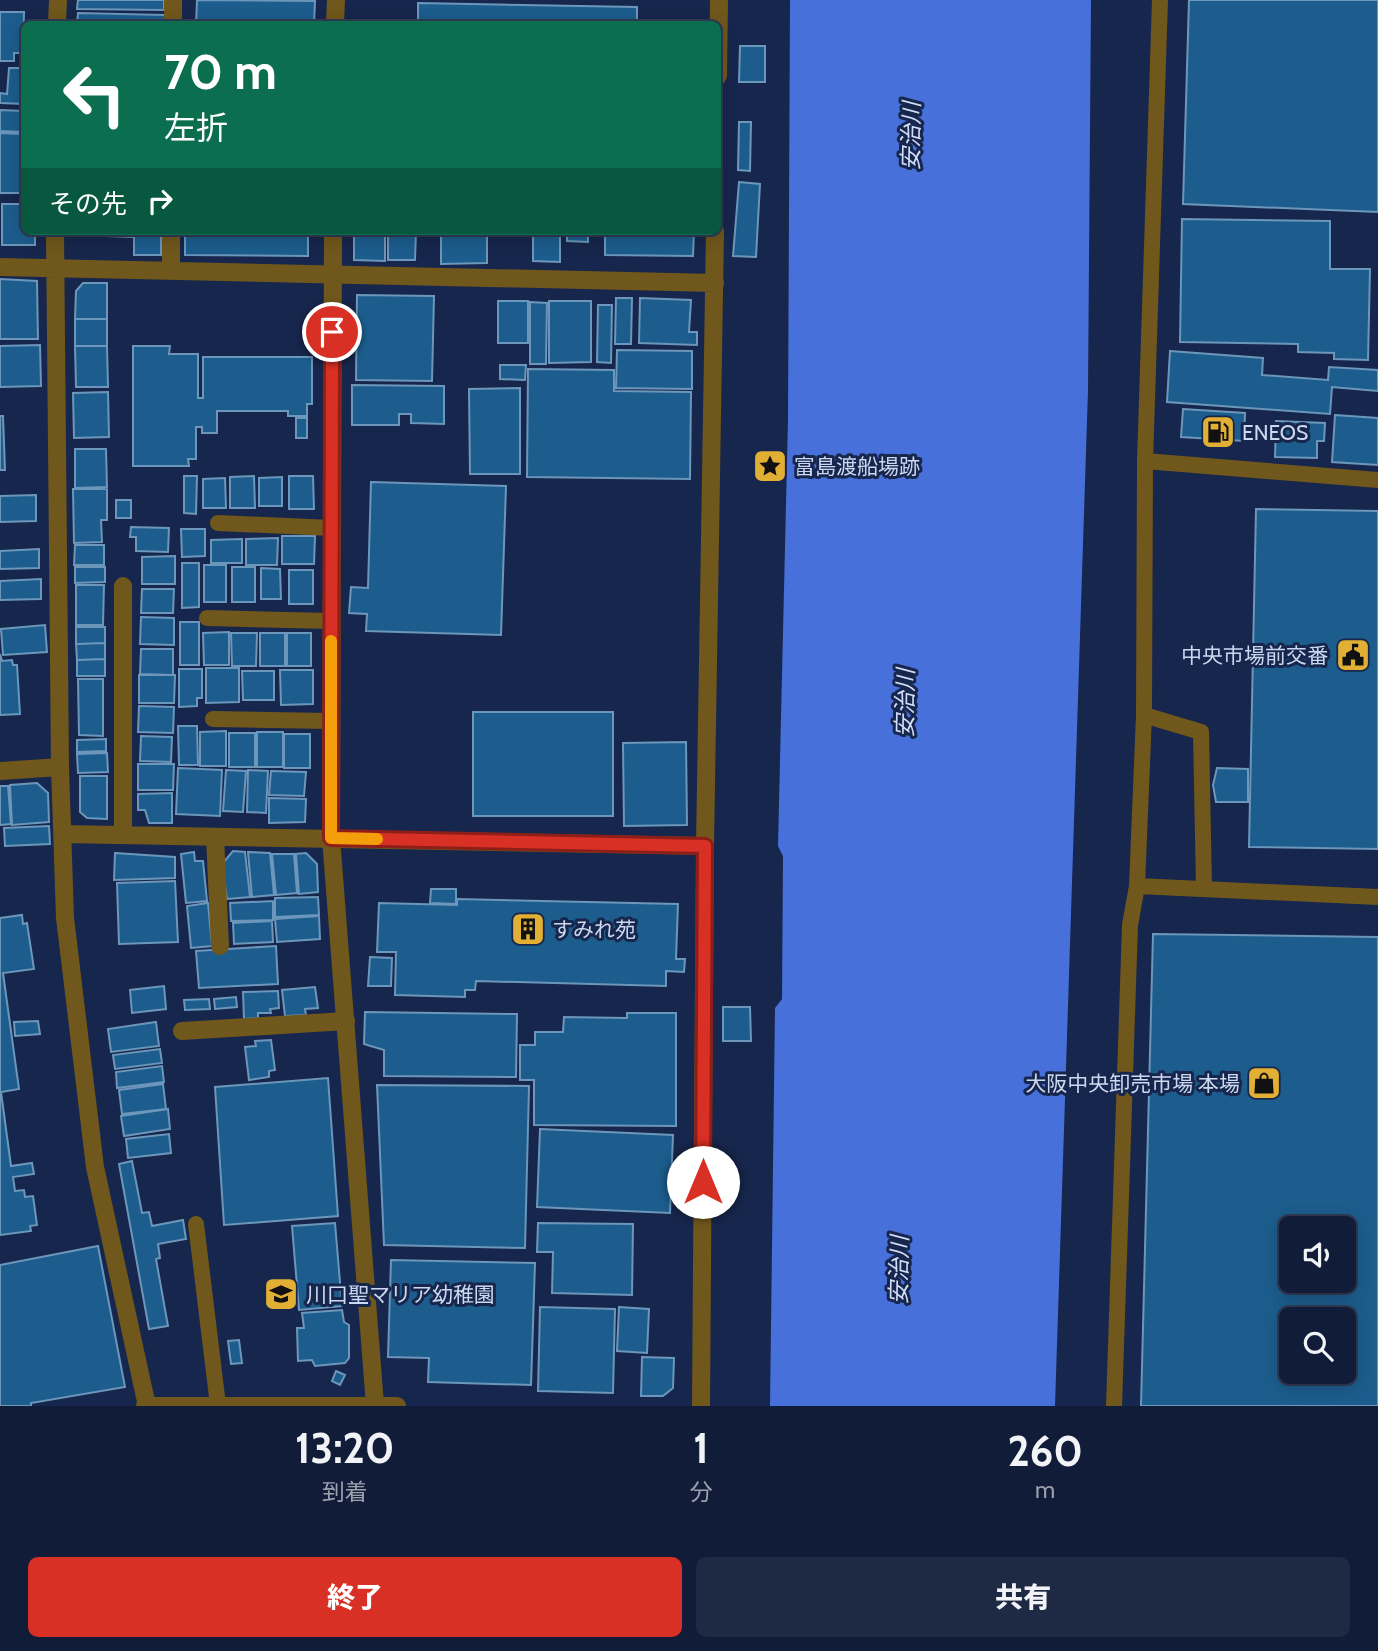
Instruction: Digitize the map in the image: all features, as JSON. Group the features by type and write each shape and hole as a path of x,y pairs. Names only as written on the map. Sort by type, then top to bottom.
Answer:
{"street":[{"path":"57,21 58,0"},
{"path":"173,0 173,21"},
{"path":"335,21 336,0"},
{"path":"719,0 719,21"},
{"path":"55,235 60,525 60,767 65,918 95,1167 146,1406 397,1406"},
{"path":"170,271 171,235"},
{"path":"333,235 331,838 375,1405"},
{"path":"701,1406 705,846 715,235"},
{"path":"0,267 715,283"},
{"path":"123,586 123,835"},
{"path":"0,771 60,767"},
{"path":"62,834 705,846"},
{"path":"215,837 220,946"},
{"path":"182,1031 346,1021"}],"lane":[{"path":"1114,1406 1130,925 1137,886 1144,715 1145,461 1160,0"},
{"path":"1145,461 1378,480"},
{"path":"218,523 332,528"},
{"path":"207,618 331,621"},
{"path":"1144,715 1201,732 1204,888"},
{"path":"213,719 331,721"},
{"path":"1137,886 1378,897"},
{"path":"196,1224 218,1405"}],"water":[{"name":"安治川","path":"790,0 1091,0 1088,390 1055,1406 770,1406 775,1008 782,999 783,856 778,846 788,419"}],"building":[{"path":"78,0 164,0 164,10 77,9"},
{"path":"197,0 315,1 314,21 196,21"},
{"path":"1189,0 1378,0 1378,212 1183,204"},
{"path":"418,3 637,7 637,21 418,21"},
{"path":"0,12 24,12 24,21 21,21 21,53 14,53 14,61 0,61"},
{"path":"78,13 165,15 165,21 77,21"},
{"path":"740,46 765,46 765,82 739,82"},
{"path":"9,68 21,68 21,104 0,103 0,93 7,94"},
{"path":"0,110 21,111 21,132 0,131"},
{"path":"739,122 751,122 750,171 738,170"},
{"path":"0,133 21,134 21,193 0,193"},
{"path":"739,182 760,184 756,257 733,256"},
{"path":"2,204 21,204 21,235 35,235 35,245 2,245"},
{"path":"1182,219 1330,221 1330,269 1370,269 1368,360 1334,359 1334,353 1298,352 1298,344 1180,342"},
{"path":"161,235 161,255 134,255 134,237 107,236"},
{"path":"185,235 308,235 308,256 185,255"},
{"path":"354,235 385,235 385,261 354,260"},
{"path":"388,235 416,235 415,260 388,260"},
{"path":"441,235 487,235 487,263 441,264"},
{"path":"533,235 560,235 560,262 533,261"},
{"path":"567,235 588,235 588,242 567,241"},
{"path":"605,235 694,235 693,256 605,255"},
{"path":"0,279 37,281 38,339 0,339"},
{"path":"83,283 107,283 107,319 75,319 76,291"},
{"path":"357,295 434,296 432,381 356,380"},
{"path":"616,298 632,298 631,344 615,344"},
{"path":"640,298 691,300 689,332 697,332 697,345 639,343"},
{"path":"498,301 528,301 528,343 498,343"},
{"path":"549,301 591,301 591,362 549,363"},
{"path":"530,302 547,303 546,364 530,364"},
{"path":"598,305 612,305 611,363 597,362"},
{"path":"75,319 107,319 107,346 75,346"},
{"path":"40,345 41,386 0,387 0,346"},
{"path":"75,346 107,346 108,387 76,387"},
{"path":"133,346 170,346 169,354 198,354 198,398 203,398 203,357 312,357 312,404 307,404 307,416 288,416 288,411 217,411 217,433 202,433 202,427 196,427 196,459 188,459 189,466 133,466"},
{"path":"617,350 692,351 692,389 616,388"},
{"path":"1170,351 1263,358 1262,375 1328,380 1329,367 1378,370 1378,391 1332,387 1330,414 1167,402"},
{"path":"500,365 526,365 525,380 500,379"},
{"path":"528,369 614,370 614,391 691,392 690,479 527,477"},
{"path":"352,385 444,386 444,424 411,423 411,414 399,414 399,425 352,425"},
{"path":"520,388 520,474 470,474 469,389"},
{"path":"108,392 109,437 74,438 73,393"},
{"path":"1183,409 1245,413 1244,441 1181,437"},
{"path":"1335,415 1378,418 1378,465 1332,462"},
{"path":"0,416 3,416 5,470 0,470"},
{"path":"296,418 307,418 307,438 296,438"},
{"path":"1276,421 1325,423 1324,441 1317,441 1317,458 1275,457"},
{"path":"75,449 106,449 107,487 75,488"},
{"path":"184,476 197,476 196,514 184,513"},
{"path":"254,476 255,508 230,508 230,477"},
{"path":"289,476 313,476 314,509 289,509"},
{"path":"282,477 282,506 259,506 259,478"},
{"path":"225,478 226,508 203,508 203,479"},
{"path":"371,482 506,486 501,635 366,631 367,614 349,613 351,587 368,588"},
{"path":"73,489 107,489 107,520 101,520 102,542 74,543"},
{"path":"36,495 36,521 0,522 0,496"},
{"path":"116,500 131,500 131,518 116,518"},
{"path":"1256,509 1378,511 1378,849 1249,847"},
{"path":"131,527 169,528 168,552 136,551 136,537 130,537"},
{"path":"181,529 205,529 205,556 182,557"},
{"path":"282,536 315,536 314,564 282,564"},
{"path":"278,538 277,565 246,565 246,539"},
{"path":"242,539 242,563 211,563 211,540"},
{"path":"75,545 104,545 104,565 74,565"},
{"path":"39,549 39,568 0,569 0,551"},
{"path":"175,556 175,584 142,584 142,557"},
{"path":"182,563 199,563 199,607 182,608"},
{"path":"204,565 226,565 226,602 204,602"},
{"path":"75,567 105,567 105,582 75,583"},
{"path":"232,567 255,567 255,602 232,602"},
{"path":"261,568 280,569 281,599 261,599"},
{"path":"289,570 313,570 313,604 289,604"},
{"path":"41,579 41,599 0,600 0,581"},
{"path":"76,585 104,585 103,625 76,625"},
{"path":"142,589 174,589 173,613 141,613"},
{"path":"141,617 174,618 174,645 140,644"},
{"path":"180,622 199,622 199,665 180,665"},
{"path":"45,625 47,652 3,655 1,629"},
{"path":"76,627 105,627 105,643 76,644"},
{"path":"229,632 229,665 204,665 203,633"},
{"path":"231,633 257,633 256,666 232,666"},
{"path":"260,633 285,633 285,666 260,666"},
{"path":"287,633 311,633 311,666 287,666"},
{"path":"105,643 105,659 77,660 76,644"},
{"path":"141,649 173,649 173,675 140,674"},
{"path":"0,654 2,661 12,660 13,665 17,665 20,714 0,715"},
{"path":"105,659 105,676 77,676 77,660"},
{"path":"206,668 239,668 239,702 206,703"},
{"path":"179,669 202,669 202,698 197,698 197,706 179,707"},
{"path":"280,670 313,670 313,704 281,705"},
{"path":"242,671 274,671 274,700 243,700"},
{"path":"139,675 175,675 174,703 139,703"},
{"path":"78,679 103,679 103,736 79,735"},
{"path":"139,706 174,707 173,733 138,732"},
{"path":"473,712 613,712 613,816 473,816"},
{"path":"178,726 197,726 198,765 179,765"},
{"path":"226,731 226,766 200,766 200,732"},
{"path":"257,732 283,732 283,767 257,767"},
{"path":"229,733 255,733 255,767 229,767"},
{"path":"284,734 310,734 310,768 284,768"},
{"path":"141,736 172,737 171,762 140,761"},
{"path":"106,739 106,751 77,752 77,740"},
{"path":"686,742 687,825 624,826 623,743"},
{"path":"107,753 108,772 78,773 77,754"},
{"path":"138,764 174,764 173,790 138,790"},
{"path":"178,768 222,770 220,816 176,814"},
{"path":"1217,768 1248,769 1248,802 1216,802 1213,785"},
{"path":"226,770 246,771 243,812 223,811"},
{"path":"248,770 268,771 266,813 247,812"},
{"path":"271,771 306,772 304,796 269,795"},
{"path":"80,776 107,776 107,819 87,818 80,812"},
{"path":"37,783 48,793 49,822 12,825 10,785"},
{"path":"0,786 8,786 11,824 0,825"},
{"path":"172,793 172,823 149,823 145,810 138,810 138,794"},
{"path":"269,798 306,799 305,822 269,823"},
{"path":"49,826 50,844 5,846 4,828"},
{"path":"233,851 245,852 250,897 227,899 222,864"},
{"path":"194,852 195,861 203,861 207,901 186,903 181,854"},
{"path":"248,852 270,853 274,895 252,897"},
{"path":"115,853 175,857 175,878 114,880"},
{"path":"306,853 317,864 318,892 299,894 296,854"},
{"path":"272,854 294,854 297,893 276,895"},
{"path":"175,881 178,942 119,944 117,883"},
{"path":"431,889 456,889 456,904 430,903"},
{"path":"318,897 319,915 275,917 275,898"},
{"name":"すみれ苑","path":"457,899 678,904 676,959 685,959 684,972 666,971 666,986 476,981 475,990 465,990 465,997 395,995 396,952 377,952 379,903 457,905"},
{"path":"273,901 273,920 231,921 230,903"},
{"path":"208,903 212,946 191,948 187,906"},
{"path":"22,915 23,924 27,923 34,969 3,973 19,1089 1,1092 11,1166 32,1163 34,1174 13,1177 15,1191 24,1190 25,1197 33,1196 37,1225 30,1226 31,1231 0,1235 0,918"},
{"path":"319,916 320,939 277,942 275,919"},
{"path":"272,921 273,942 234,944 233,923"},
{"name":"大阪中央卸売市場 本場","path":"1153,934 1378,937 1378,1406 1141,1406"},
{"path":"276,946 278,984 199,988 196,951"},
{"path":"370,957 392,958 391,986 368,986"},
{"path":"164,986 166,1009 132,1013 130,990"},
{"path":"315,987 318,1008 305,1009 306,1015 285,1016 282,990"},
{"path":"278,991 279,1008 270,1009 271,1013 258,1013 258,1018 244,1019 243,992"},
{"path":"236,997 237,1007 215,1009 214,999"},
{"path":"209,999 210,1009 185,1010 184,1000"},
{"path":"723,1007 750,1007 751,1041 723,1041"},
{"path":"365,1012 517,1014 516,1077 384,1076 384,1050 364,1044"},
{"path":"627,1013 676,1013 676,1126 534,1125 534,1080 520,1080 520,1045 535,1045 535,1032 563,1032 564,1017 627,1018"},
{"path":"38,1021 40,1034 15,1036 14,1022"},
{"path":"156,1022 159,1046 111,1052 108,1029"},
{"path":"271,1040 275,1070 269,1071 269,1077 249,1080 245,1047 256,1046 255,1041"},
{"path":"160,1049 162,1063 115,1069 113,1055"},
{"path":"162,1066 164,1082 117,1088 116,1072"},
{"path":"328,1078 338,1216 224,1225 215,1087"},
{"path":"163,1084 166,1109 122,1114 119,1090"},
{"path":"377,1085 529,1086 525,1248 384,1245"},
{"path":"168,1109 170,1129 124,1136 121,1116"},
{"path":"540,1129 673,1135 670,1213 537,1207"},
{"path":"169,1134 171,1153 128,1158 126,1139"},
{"path":"132,1161 142,1213 149,1212 152,1226 183,1220 186,1239 158,1244 160,1258 156,1259 168,1326 149,1329 119,1164"},
{"path":"335,1223 342,1306 299,1310 292,1226"},
{"path":"538,1223 633,1224 632,1295 552,1293 553,1252 537,1252"},
{"path":"98,1246 125,1387 31,1403 31,1406 0,1406 0,1265"},
{"path":"391,1260 535,1263 531,1385 428,1382 429,1358 388,1357"},
{"path":"540,1307 615,1309 613,1393 538,1391"},
{"path":"619,1307 649,1309 647,1353 617,1351"},
{"path":"342,1310 344,1322 349,1325 349,1358 345,1363 315,1366 312,1360 298,1361 297,1328 304,1328 302,1313"},
{"path":"239,1340 242,1363 231,1364 228,1341"},
{"path":"642,1357 674,1358 673,1388 663,1396 641,1396"},
{"path":"336,1371 345,1375 340,1385 332,1381"}],"slow traffic":[{"path":"331,641 331,838 377,839"}],"place":[{"name":"ENEOS","path":"1218,432"},
{"name":"富島渡船場跡","path":"770,466"},
{"name":"中央市場前交番","path":"1353,655"},
{"name":"すみれ苑","path":"528,929"},
{"name":"大阪中央卸売市場 本場","path":"1264,1083"},
{"name":"川口聖マリア幼稚園","path":"281,1294"}],"route":[{"path":"332,332 331,838 705,846 703,1182"}]}
